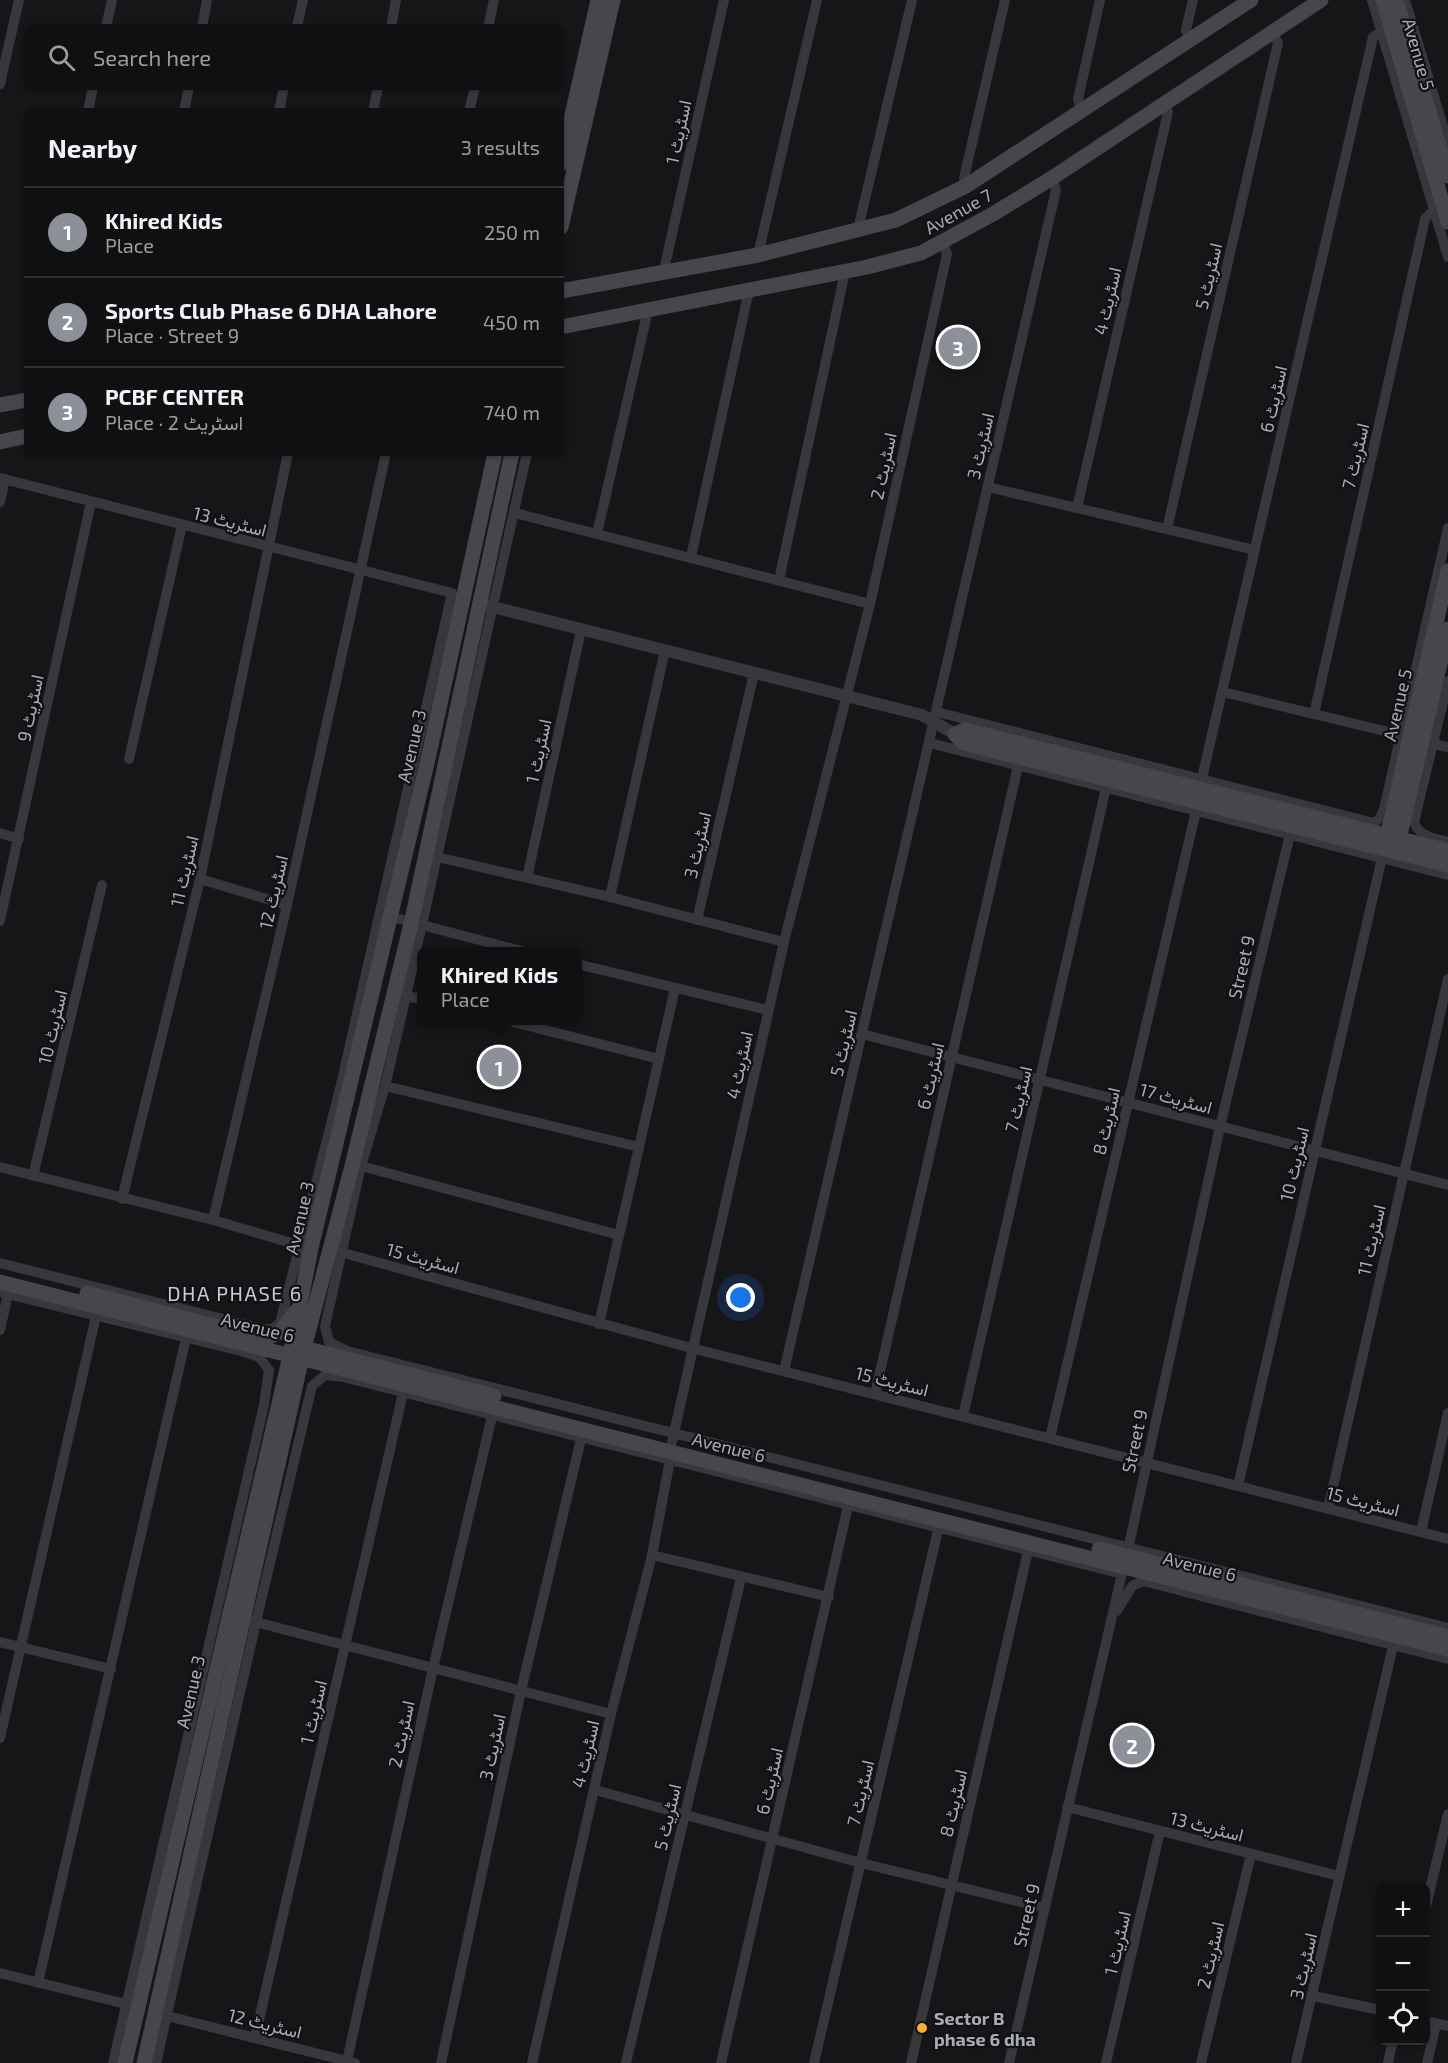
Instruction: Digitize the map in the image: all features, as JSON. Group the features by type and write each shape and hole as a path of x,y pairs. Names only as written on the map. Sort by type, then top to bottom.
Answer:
{"main road":[{"path":"564,151 598,0"},
{"path":"564,214 613,0"},
{"name":"Avenue 7","path":"564,290 664,270 759,255 906,216 966,186 1251,0"},
{"name":"Avenue 7","path":"564,329 648,310 845,272 900,259 943,243 1052,178 1321,0"},
{"name":"Avenue 5","path":"1382,3 1448,177"},
{"name":"Avenue 5","path":"1382,3 1448,222"},
{"path":"0,405 24,400"},
{"path":"0,442 24,437"},
{"name":"Avenue 3","path":"297,1352 299,1305 306,1247 392,917 494,456"},
{"name":"Avenue 3","path":"125,2063 278,1403 316,1310 336,1251 416,925 487,605 512,456"},
{"name":"Avenue 5","path":"1390,847 1388,810 1448,571"},
{"name":"Avenue 5","path":"1390,847 1448,629"},
{"path":"1448,851 1390,847 1291,830 963,743 955,734 965,730 1183,778 1366,826 1390,847 1448,865"},
{"name":"Avenue 6","path":"0,1271 264,1344 672,1448 1125,1561 1448,1637"},
{"name":"Avenue 6","path":"3,1289 244,1338"},
{"path":"278,1403 275,1364 264,1344 284,1329 299,1305"},
{"path":"278,1403 310,1377 340,1363 318,1336 316,1310"},
{"name":"Avenue 3","path":"144,2063 250,1621 278,1403"},
{"name":"Avenue 6","path":"1125,1561 1448,1649"}],"street":[{"path":"0,84 19,0"},
{"path":"107,24 112,0"},
{"path":"203,24 207,0"},
{"path":"298,24 303,0"},
{"path":"391,24 396,0"},
{"path":"489,24 494,0"},
{"name":"اسٹریٹ 1","path":"664,270 724,0"},
{"path":"759,255 817,0"},
{"path":"858,229 912,0"},
{"path":"966,186 964,178 1005,0"},
{"path":"1082,111 1078,99 1100,0"},
{"path":"1190,40 1186,30 1193,0"},
{"path":"1405,0 1448,143"},
{"path":"1382,3 1381,32 1448,257"},
{"name":"اسٹریٹ 5","path":"1167,529 1278,43 1273,32"},
{"name":"اسٹریٹ 6","path":"1202,778 1373,37 1381,32"},
{"path":"89,108 92,90"},
{"path":"185,108 188,90"},
{"path":"280,108 283,90"},
{"path":"374,108 377,90"},
{"path":"471,108 474,90"},
{"name":"اسٹریٹ 4","path":"1077,508 1168,112 1162,104"},
{"name":"اسٹریٹ 3","path":"936,717 1056,190 1052,178"},
{"name":"اسٹریٹ 7","path":"1314,714 1425,219 1434,210"},
{"name":"اسٹریٹ 2","path":"846,695 870,604 946,254 943,243"},
{"path":"779,580 845,272"},
{"path":"691,557 749,290"},
{"path":"597,534 648,310"},
{"name":"اسٹریٹ 11","path":"122,1199 200,879 287,456"},
{"name":"اسٹریٹ 12","path":"213,1220 287,905 385,456"},
{"path":"526,456 515,513 487,605 437,857 416,925 406,996 385,1086 336,1251 325,1331 340,1363 403,1393 581,1439 672,1448 848,1506 938,1530 1028,1551 1125,1561 1448,1628"},
{"path":"0,502 2,479"},
{"name":"اسٹریٹ 13","path":"2,479 452,593 306,1247"},
{"path":"988,487 1256,550"},
{"name":"اسٹریٹ 9","path":"0,921 91,502"},
{"path":"515,513 870,604"},
{"path":"129,759 182,525"},
{"path":"487,605 922,715 1183,778 1202,778 1366,826 1377,821 1388,810 1401,735 1448,528"},
{"name":"اسٹریٹ 1","path":"526,878 581,630"},
{"path":"610,897 665,650"},
{"name":"اسٹریٹ 3","path":"697,920 754,673"},
{"path":"1448,681 1414,822 1416,829 1425,835 1448,842"},
{"path":"1223,692 1401,735"},
{"name":"اسٹریٹ 4","path":"532,2063 611,1714 652,1555 672,1448 768,1010 846,695"},
{"path":"936,717 955,734"},
{"name":"اسٹریٹ 5","path":"784,1371 936,717"},
{"path":"930,743 1196,811 1291,830"},
{"path":"1433,744 1448,747"},
{"name":"اسٹریٹ 6","path":"875,1394 1018,766"},
{"name":"اسٹریٹ 7","path":"963,1416 1106,788"},
{"name":"اسٹریٹ 8","path":"1050,1438 1196,811"},
{"name":"Street 9","path":"1009,2063 1125,1561 1220,1127 1291,830"},
{"path":"0,833 19,839"},
{"path":"1390,847 1448,875"},
{"name":"اسٹریٹ 10","path":"1238,1486 1314,1151 1390,847"},
{"path":"437,857 610,897 784,942"},
{"path":"200,879 287,905"},
{"name":"اسٹریٹ 10","path":"33,1176 102,885"},
{"path":"392,917 508,947"},
{"path":"582,965 768,1010"},
{"name":"اسٹریٹ 11","path":"1328,1509 1448,979"},
{"path":"599,1324 675,988"},
{"path":"406,996 417,998"},
{"path":"526,1025 659,1059"},
{"name":"اسٹریٹ 17","path":"862,1034 1448,1185"},
{"path":"385,1086 639,1147"},
{"path":"361,1166 619,1235"},
{"path":"0,1167 213,1220 306,1247 284,1318 272,1329 244,1338 186,1338 96,1316 3,1289 0,1330"},
{"name":"اسٹریٹ 15","path":"336,1251 695,1349 1147,1461 1448,1539"},
{"path":"0,1263 244,1338 267,1364 278,1403 113,2063"},
{"path":"0,1738 96,1316"},
{"path":"38,1983 186,1338"},
{"path":"156,2063 250,1621 312,1386 340,1363"},
{"name":"اسٹریٹ 1","path":"255,2037 403,1393"},
{"path":"1421,1532 1448,1413"},
{"name":"اسٹریٹ 2","path":"351,2062 433,1668 492,1416"},
{"name":"اسٹریٹ 3","path":"441,2063 521,1691 581,1439"},
{"name":"اسٹریٹ 6","path":"721,2063 829,1598 848,1506"},
{"name":"اسٹریٹ 7","path":"814,2063 938,1530"},
{"name":"اسٹریٹ 8","path":"911,2063 1028,1551"},
{"path":"652,1555 829,1598"},
{"name":"اسٹریٹ 5","path":"627,2063 741,1578"},
{"path":"1111,1621 1132,1586 1143,1581 1448,1659"},
{"path":"250,1621 611,1714"},
{"path":"0,1642 111,1669"},
{"name":"اسٹریٹ 3","path":"1296,2063 1393,1646"},
{"path":"594,1790 773,1837 861,1863 1045,1908"},
{"name":"اسٹریٹ 13","path":"1067,1807 1340,1876"},
{"path":"1430,1886 1448,1814"},
{"name":"اسٹریٹ 1","path":"1106,2063 1160,1831"},
{"name":"اسٹریٹ 2","path":"1201,2063 1251,1854"},
{"path":"0,1973 126,2004"},
{"path":"1313,1996 1376,2009"},
{"name":"اسٹریٹ 12","path":"167,2016 351,2062"},
{"path":"1427,2063 1431,2022 1448,2026"},
{"path":"1388,2063 1392,2045"}],"place":[{"name":"PCBF CENTER","path":"958,347"},
{"name":"Khired Kids","path":"499,1067"},
{"name":"Sports Club Phase 6 DHA Lahore","path":"1132,1745"},
{"name":"Sector B phase 6 dha","path":"922,2028"}],"district":[{"name":"DHA PHASE 6","path":"235,1293"}]}
